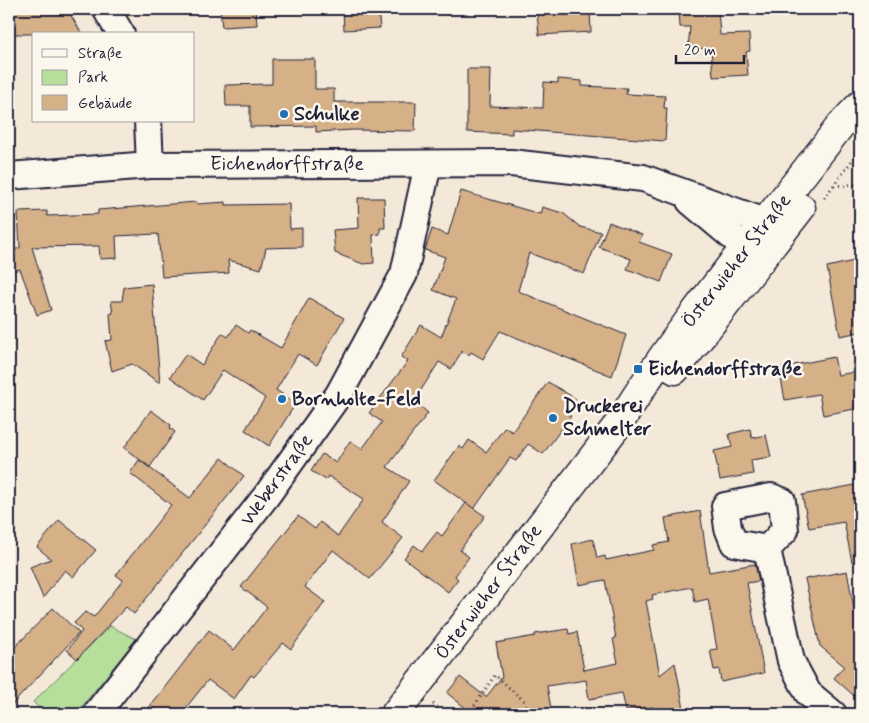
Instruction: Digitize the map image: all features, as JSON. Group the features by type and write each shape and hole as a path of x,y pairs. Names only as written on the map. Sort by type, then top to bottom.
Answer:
{"street":[{"path":"106,9 119,32"},
{"name":"Österwieher Straße","path":"772,231 840,126 860,105"},
{"path":"148,122 150,165"},
{"name":"Österwieher Straße","path":"395,714 620,422 658,390 696,346 754,254 860,126"},
{"name":"Eichendorffstraße","path":"9,176 150,165 511,163 643,178 682,194 754,218 772,231"},
{"name":"Weberstraße","path":"96,714 267,495 339,394 404,274 428,164"},
{"name":"Eichendorffstraße","path":"682,194 754,254"},
{"path":"767,548 791,661 808,693 833,714"}],"path":[{"path":"331,9 335,13"},
{"path":"822,200 860,150"},
{"path":"833,186 860,184"},
{"path":"469,714 496,675 525,702 528,714"},
{"path":"430,702 446,714"}],"green space":[{"path":"110,626 136,639 76,714 45,714 33,702"}],"building":[{"path":"9,9 67,9 81,32 32,32 32,34 9,34"},
{"path":"220,9 256,9 257,25 222,27"},
{"path":"343,9 378,9 380,28 344,30"},
{"path":"570,9 590,9 591,32 539,35 537,13 570,11"},
{"path":"679,9 718,9 720,35 749,34 750,51 746,52 748,75 713,77 711,48 688,49 690,27 680,27"},
{"path":"272,59 315,59 315,89 334,89 334,102 416,102 415,131 354,130 316,132 316,126 250,127 250,106 226,106 225,85 272,84"},
{"path":"467,69 491,69 490,106 543,108 544,82 558,83 558,79 582,81 582,86 627,88 626,94 665,96 664,108 667,108 665,141 512,129 512,134 467,132"},
{"path":"461,191 540,214 542,207 563,213 580,227 601,232 584,274 529,253 518,291 626,335 612,376 500,331 483,359 471,352 469,355 462,351 451,369 439,362 414,401 428,413 387,467 409,481 382,522 403,538 370,579 333,550 305,587 325,602 291,649 283,643 254,677 251,675 234,699 208,680 181,714 144,714 209,630 234,650 267,607 241,587 298,516 315,529 320,522 338,536 364,499 328,476 326,480 311,471 322,454 336,463 350,441 362,449 382,422 369,413 408,361 401,357 421,325 441,337 456,299 433,290 445,257 425,250 432,229 448,235"},
{"path":"358,198 384,198 385,228 380,228 380,234 373,235 374,263 363,264 335,253 333,230 359,228"},
{"path":"196,202 197,204 226,202 226,205 289,204 290,229 302,228 302,247 266,248 261,269 228,260 229,273 162,277 158,234 116,236 117,258 100,259 99,246 32,247 51,310 37,315 20,269 9,272 9,251 20,248 18,212 47,211 47,216 98,214 98,210"},
{"path":"609,222 642,235 639,242 672,254 661,282 627,269 631,259 599,247"},
{"path":"854,261 855,270 860,269 860,307 856,307 860,332 840,336 827,267"},
{"path":"152,284 160,383 132,364 112,371 105,341 112,340 110,314 113,313 111,301 122,301 124,287"},
{"path":"309,298 344,318 317,365 298,354 276,390 296,403 269,446 245,430 265,398 223,370 203,400 170,377 186,354 202,365 222,333 228,337 236,325 248,333 250,330 281,348"},
{"path":"834,357 838,375 860,371 860,408 823,415 819,394 785,400 779,368"},
{"path":"548,382 576,399 566,413 571,416 543,454 528,444 516,461 510,458 474,509 434,480 459,446 463,449 469,440 486,452 505,427 512,432"},
{"path":"151,410 171,425 170,428 175,432 150,467 124,448"},
{"path":"750,429 752,438 766,435 771,457 751,460 753,474 720,480 714,451 732,447 729,434"},
{"path":"222,458 244,476 134,614 126,607 77,659 67,650 82,631 74,623 85,612 94,617 123,580 116,575 171,505 130,473 139,460 190,498"},
{"path":"860,484 860,561 852,562 844,522 809,528 802,495"},
{"path":"466,503 485,516 460,550 469,557 455,576 458,579 448,592 404,558 414,545 422,551 437,532 442,536"},
{"path":"700,511 709,572 755,564 759,581 747,583 764,673 721,682 719,669 714,670 710,650 717,649 708,599 695,602 692,587 652,595 653,599 646,601 660,675 675,663 685,714 654,714 653,707 626,711 622,693 589,699 586,680 547,686 552,714 473,714 447,693 460,677 486,697 502,677 496,643 535,636 535,634 568,629 569,634 577,632 584,670 618,663 613,639 616,638 605,580 579,585 572,544 593,539 597,558 605,556 606,560 654,550 653,545 669,542 665,518"},
{"path":"59,520 96,550 73,577 65,570 43,598 30,567 51,559 37,547"},
{"path":"847,571 860,641 860,701 834,678 844,666 820,646 805,579"},
{"path":"53,608 79,633 9,708 9,653"}],"place":[{"name":"Schulke","path":"284,114"},
{"name":"Eichendorffstraße","path":"638,369"},
{"name":"Bornholte-Feld","path":"282,399"},
{"name":"Druckerei Schmelter","path":"553,418"}]}
